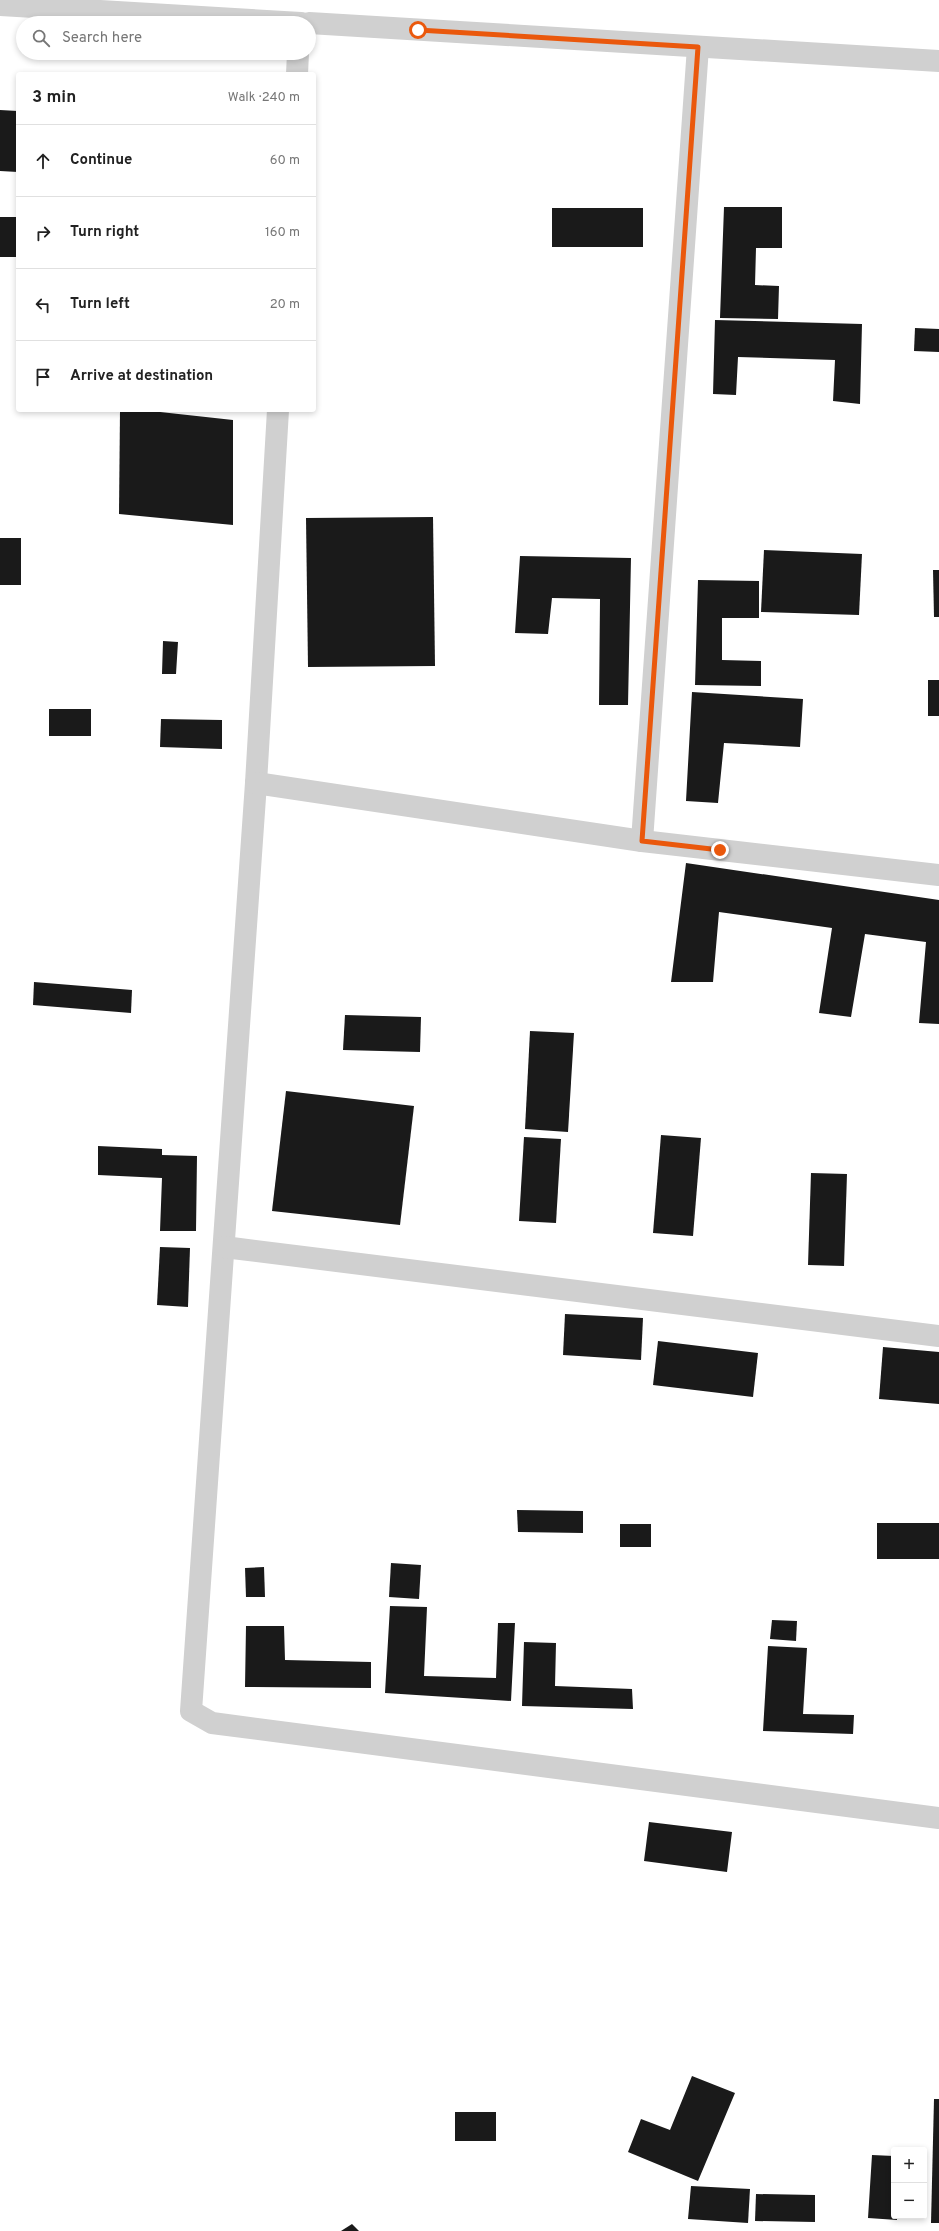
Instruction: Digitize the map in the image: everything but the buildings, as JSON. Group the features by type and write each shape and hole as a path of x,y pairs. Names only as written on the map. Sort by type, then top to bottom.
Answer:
{"street":[{"path":"0,5 184,16"},
{"path":"316,24 939,61"},
{"path":"642,841 698,47"},
{"path":"297,72 298,60"},
{"path":"278,412 256,783 191,1711 212,1724 939,1818"},
{"path":"256,783 642,841 939,875"},
{"path":"224,1247 939,1336"}],"route":[{"path":"418,30 698,47 642,841 720,850"}]}
